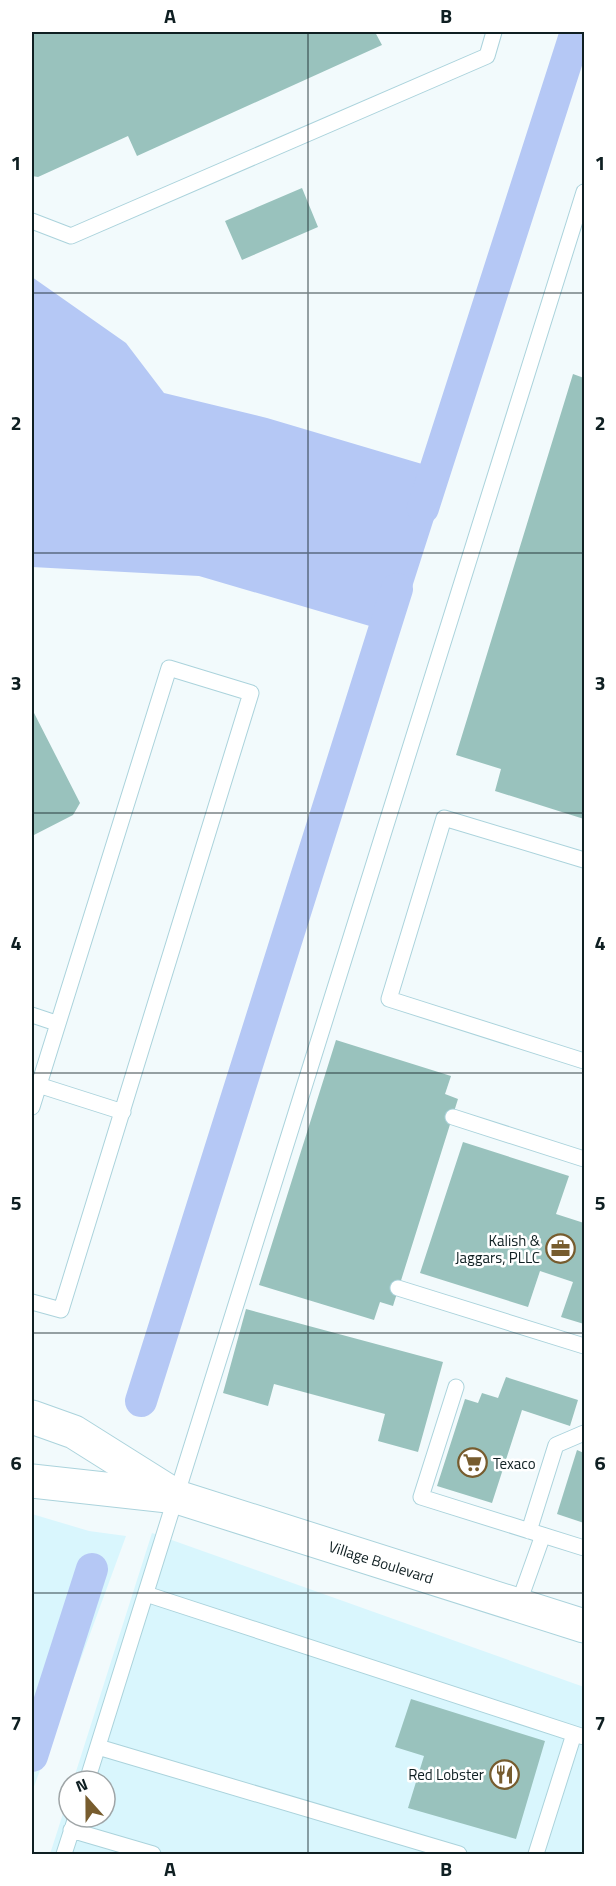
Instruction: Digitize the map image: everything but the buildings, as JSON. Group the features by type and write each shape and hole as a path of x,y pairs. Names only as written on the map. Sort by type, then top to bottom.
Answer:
{"street":[{"name":"Village Boulevard","path":"32,1417 74,1431 177,1497"},
{"name":"Village Boulevard","path":"32,1481 177,1497 585,1626"}],"lane":[{"path":"32,221 71,236 487,56 494,32"},
{"path":"91,1769 177,1497 258,1263 585,192"},
{"path":"32,1107 35,1084 57,1023 169,669 251,693 62,1310 32,1302"},
{"path":"585,860 444,818 389,999 585,1061"},
{"path":"32,1015 57,1023"},
{"path":"35,1084 123,1112"},
{"path":"453,1116 585,1159"},
{"path":"398,1288 585,1346"},
{"path":"456,1387 421,1497 585,1548"},
{"path":"518,1605 556,1445 585,1433"},
{"path":"146,1594 579,1736 536,1854"},
{"path":"98,1747 459,1854"},
{"path":"64,1854 72,1829"},
{"path":"86,1829 153,1854"}],"shaded area":[{"path":"32,1514 89,1531 126,1536 32,1792"},
{"path":"152,1533 584,1687 584,1854 50,1854 58,1829 117,1829 117,1769 77,1769"}],"water":[{"path":"32,277 126,343 164,393 267,418 449,472 397,634 199,576 32,567"}],"waterway":[{"path":"423,508 576,32"},
{"path":"141,1401 397,589"},
{"path":"32,1756 92,1569"}],"place":[{"name":"Kalish & Jaggars, PLLC","path":"561,1249"},
{"name":"Texaco","path":"472,1463"},
{"name":"Red Lobster","path":"505,1774"}]}
